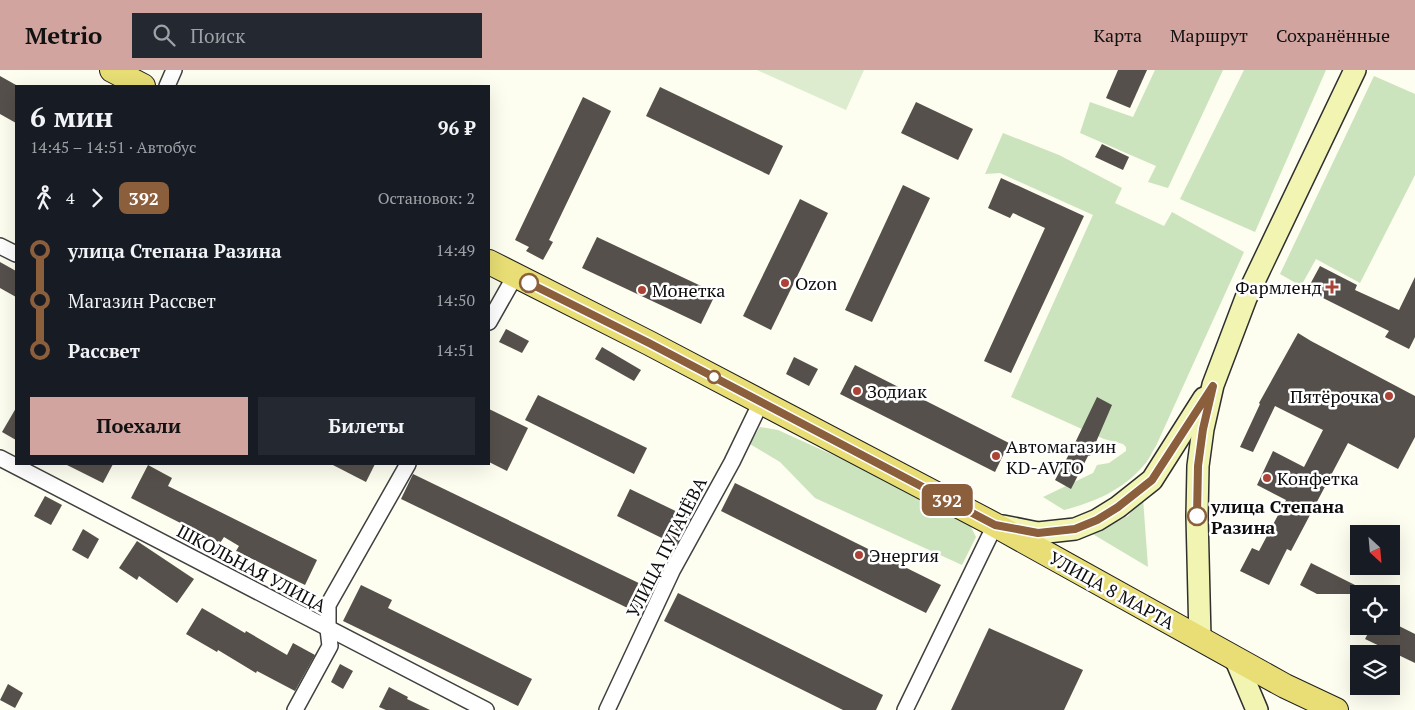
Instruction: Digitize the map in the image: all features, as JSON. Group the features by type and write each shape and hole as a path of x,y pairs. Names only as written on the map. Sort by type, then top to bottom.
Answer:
{"main road":[{"path":"112,70 141,85"},
{"path":"1200,638 1197,516 1198,466 1203,429 1213,386 1250,289 1355,70"},
{"name":"УЛИЦА 8 МАРТА","path":"490,263 649,343 995,525 1285,686 1336,710"},
{"path":"995,525 1038,533 1075,529 1097,520 1118,507 1152,480 1213,386"},
{"path":"1235,658 1257,710"}],"street":[{"path":"167,85 174,70"},
{"path":"0,246 15,254"},
{"path":"490,320 515,276"},
{"name":"УЛИЦА ПУГАЧЁВА","path":"607,710 672,571 732,462 762,402"},
{"name":"ШКОЛЬНАЯ УЛИЦА","path":"0,458 486,710"},
{"path":"295,710 330,646 328,606 407,465"},
{"path":"905,710 995,525"}],"green space":[{"path":"757,70 864,70 846,110"},
{"path":"1155,70 1223,70 1168,188 1148,182 1156,166 1080,133 1090,102 1133,117"},
{"path":"1244,70 1326,70 1255,232 1180,199"},
{"path":"1374,76 1415,94 1415,175 1360,283 1316,259 1301,286 1280,274"},
{"path":"1003,133 1059,155 1122,188 1115,203 1164,226 1172,212 1244,252 1156,446 1147,461 1136,474 1108,494 1064,510 1043,497 1093,473 1097,465 1109,463 1126,451 1126,447 1123,444 1104,439 1011,397 1093,215 1000,173 985,174"},
{"path":"760,427 778,430 965,515 976,537 962,565 815,498 780,462 750,444"},
{"path":"1143,498 1148,567 1091,533 1128,516"}],"building":[{"path":"1118,70 1147,70 1130,108 1106,98"},
{"path":"0,76 16,85 15,122 0,114"},
{"path":"660,87 783,146 769,175 646,116"},
{"path":"583,97 611,111 549,240 553,242 543,260 526,251 529,247 515,240"},
{"path":"916,102 973,129 958,160 901,133"},
{"path":"1102,144 1129,157 1123,170 1095,157"},
{"path":"1001,178 1084,216 1011,373 984,361 1045,228 1013,213 1010,218 988,208"},
{"path":"903,185 930,198 872,322 845,310"},
{"path":"800,199 828,213 771,330 743,316"},
{"path":"597,237 716,293 701,324 582,268"},
{"path":"0,262 15,270 15,296 0,288"},
{"path":"1320,266 1357,285 1355,290 1399,310 1415,277 1415,337 1409,349 1385,337 1389,331 1307,290"},
{"path":"506,329 529,341 522,353 499,342"},
{"path":"1298,333 1415,396 1415,437 1398,469 1348,443 1291,551 1287,549 1269,585 1240,571 1252,548 1259,551 1286,500 1257,485 1273,451 1304,467 1323,430 1275,406 1253,452 1240,447 1259,403"},
{"path":"602,347 641,370 634,381 595,359"},
{"path":"794,357 818,369 809,386 786,374"},
{"path":"855,365 1009,443 995,472 840,394"},
{"path":"538,395 647,448 634,474 525,420"},
{"path":"1097,397 1112,405 1090,456 1088,456 1071,489 1055,480"},
{"path":"490,409 528,428 507,471 490,462"},
{"path":"15,410 15,439 2,432"},
{"path":"67,465 112,465 103,483"},
{"path":"148,465 172,478 168,486 317,560 305,585 236,551 239,546 224,537 220,543 131,498"},
{"path":"333,465 374,465 366,482"},
{"path":"413,474 647,587 636,612 401,499"},
{"path":"735,483 941,585 926,613 721,511"},
{"path":"630,489 690,518 676,545 617,516"},
{"path":"45,496 62,505 51,525 34,516"},
{"path":"83,529 99,539 88,559 72,550"},
{"path":"137,541 194,579 177,603 139,576 137,580 119,568"},
{"path":"1311,563 1355,585 1350,585 1350,594 1317,594 1300,585"},
{"path":"361,585 392,600 388,608 532,679 518,706 343,621"},
{"path":"678,593 883,695 876,710 843,710 664,621"},
{"path":"202,608 287,655 293,643 315,655 295,691 257,671 256,673 218,650 217,652 186,634"},
{"path":"1400,626 1415,634 1415,663 1400,656 1400,645 1378,645 1365,639 1367,635 1400,635"},
{"path":"989,628 1083,670 1064,710 951,710"},
{"path":"340,664 353,671 343,689 331,682"},
{"path":"8,684 23,693 15,708 0,700"},
{"path":"389,687 408,697 407,699 430,710 386,710 379,707"}],"bus line":[{"name":"392","path":"529,283 649,343 995,525 1038,533 1075,529 1097,520 1118,507 1152,480 1213,386 1203,429 1198,466 1197,516"}],"place":[{"name":"Ozon","path":"785,283"},
{"name":"Фармленд","path":"1332,287"},
{"name":"Монетка","path":"642,290"},
{"name":"Зодиак","path":"857,391"},
{"name":"Пятёрочка","path":"1389,396"},
{"name":"Автомагазин KD-AVTO","path":"996,456"},
{"name":"Конфетка","path":"1267,478"},
{"name":"улица Степана Разина","path":"1197,516"},
{"name":"Энергия","path":"859,555"}]}
